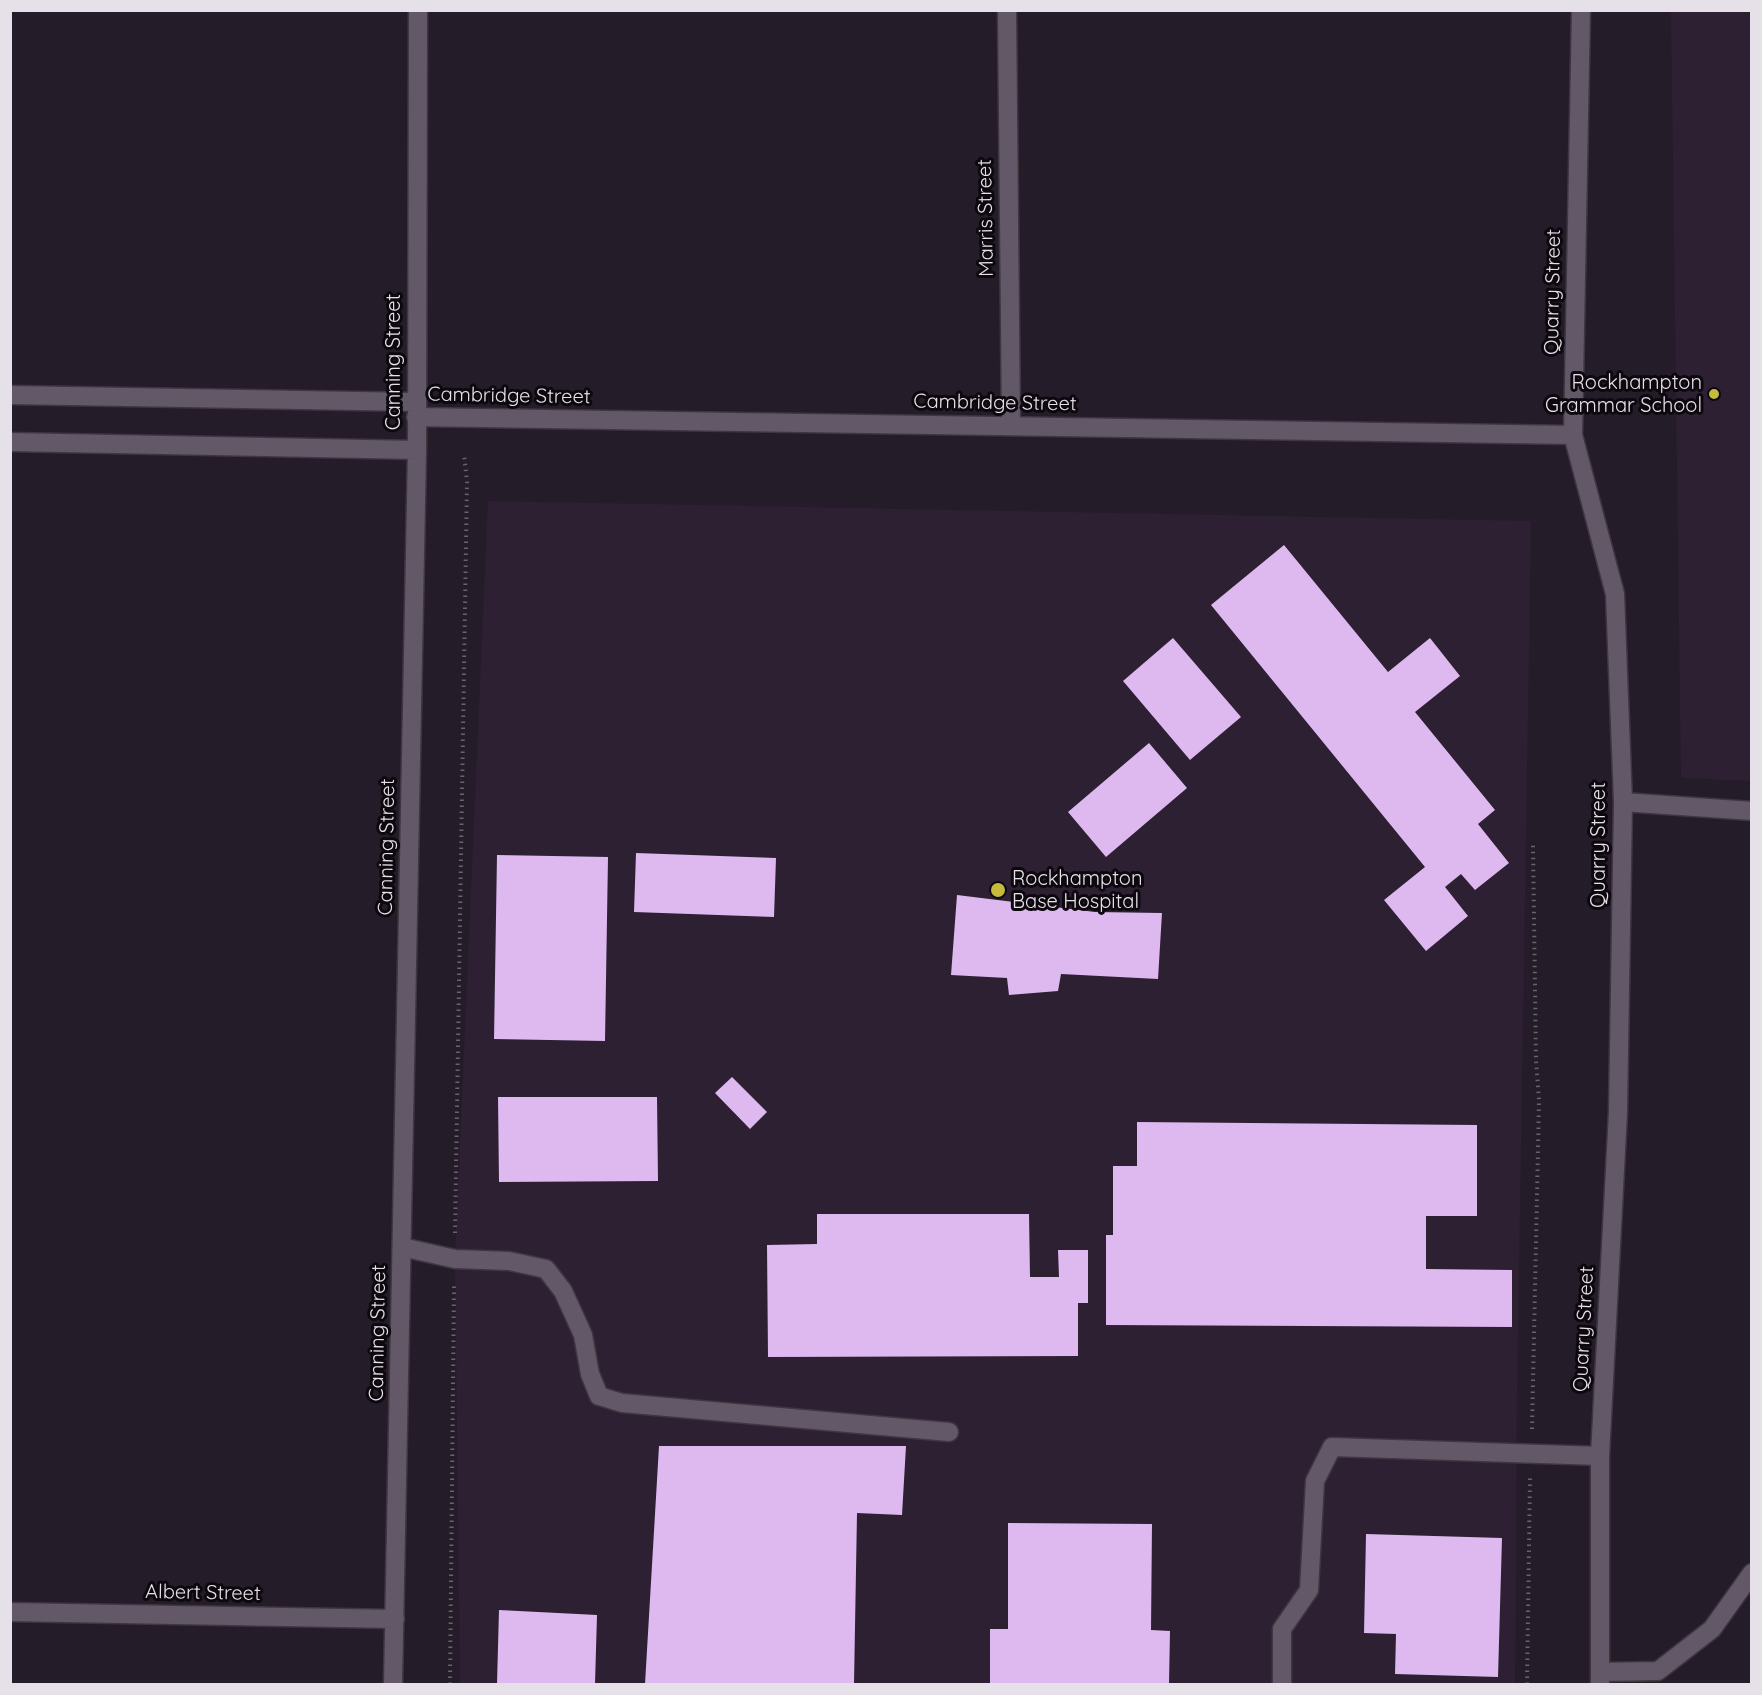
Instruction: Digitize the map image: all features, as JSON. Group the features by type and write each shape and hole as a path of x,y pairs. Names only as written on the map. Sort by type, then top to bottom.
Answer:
{"street":[{"name":"Canning Street","path":"393,1684 417,450 418,10"},
{"name":"Marris Street","path":"1007,10 1011,426"},
{"name":"Quarry Street","path":"1581,10 1573,435 1616,594 1623,802 1618,1112 1600,1456 1600,1678"},
{"name":"Cambridge Street","path":"10,395 1011,426 1573,435"},
{"path":"10,442 417,450"},
{"path":"1623,802 1752,812"},
{"path":"402,1247 455,1259 510,1261 546,1269 563,1291 583,1335 590,1374 599,1396 622,1403 949,1432"},
{"path":"1282,1684 1282,1629 1309,1590 1315,1481 1332,1447 1600,1456"},
{"path":"1600,1678 1658,1671 1712,1629 1752,1573"},
{"name":"Albert Street","path":"10,1612 396,1619"}],"path":[{"path":"450,1684 456,1058 466,482 464,454"},
{"path":"1527,1684 1539,1100 1536,1060 1533,845"}],"shaded area":[{"name":"Rockhampton Grammar School","path":"1671,11 1751,11 1751,781 1681,778"},
{"name":"Rockhampton Base Hospital","path":"488,501 1531,521 1517,1393 1515,1684 460,1684 455,1259"}],"building":[{"path":"1284,545 1388,672 1430,638 1460,676 1415,712 1495,810 1478,824 1509,863 1475,890 1461,874 1445,887 1468,916 1426,951 1384,900 1425,867 1211,605"},
{"path":"1173,638 1241,717 1190,760 1123,681"},
{"path":"1149,743 1187,788 1106,857 1068,812"},
{"path":"636,853 776,858 774,917 634,912"},
{"path":"497,855 608,857 605,1041 494,1039"},
{"path":"957,895 1095,912 1162,913 1158,979 1061,974 1058,991 1009,995 1007,978 951,975"},
{"path":"732,1077 767,1112 750,1129 715,1093"},
{"path":"498,1097 657,1097 658,1181 499,1182"},
{"path":"1137,1122 1477,1125 1477,1216 1426,1216 1426,1269 1512,1270 1512,1327 1106,1325 1106,1235 1113,1235 1113,1166 1137,1166"},
{"path":"817,1214 1029,1214 1030,1277 1059,1277 1058,1250 1088,1250 1088,1303 1078,1303 1078,1356 768,1357 767,1245 817,1244"},
{"path":"659,1446 906,1446 902,1515 857,1513 854,1684 645,1684"},
{"path":"1008,1523 1152,1524 1151,1630 1170,1631 1169,1684 990,1684 990,1629 1008,1629"},
{"path":"1366,1534 1502,1538 1498,1677 1395,1674 1396,1634 1364,1633"},
{"path":"499,1610 597,1615 595,1684 497,1684"}],"place":[{"name":"Rockhampton Grammar School","path":"1714,394"},
{"name":"Rockhampton Base Hospital","path":"998,890"}]}
